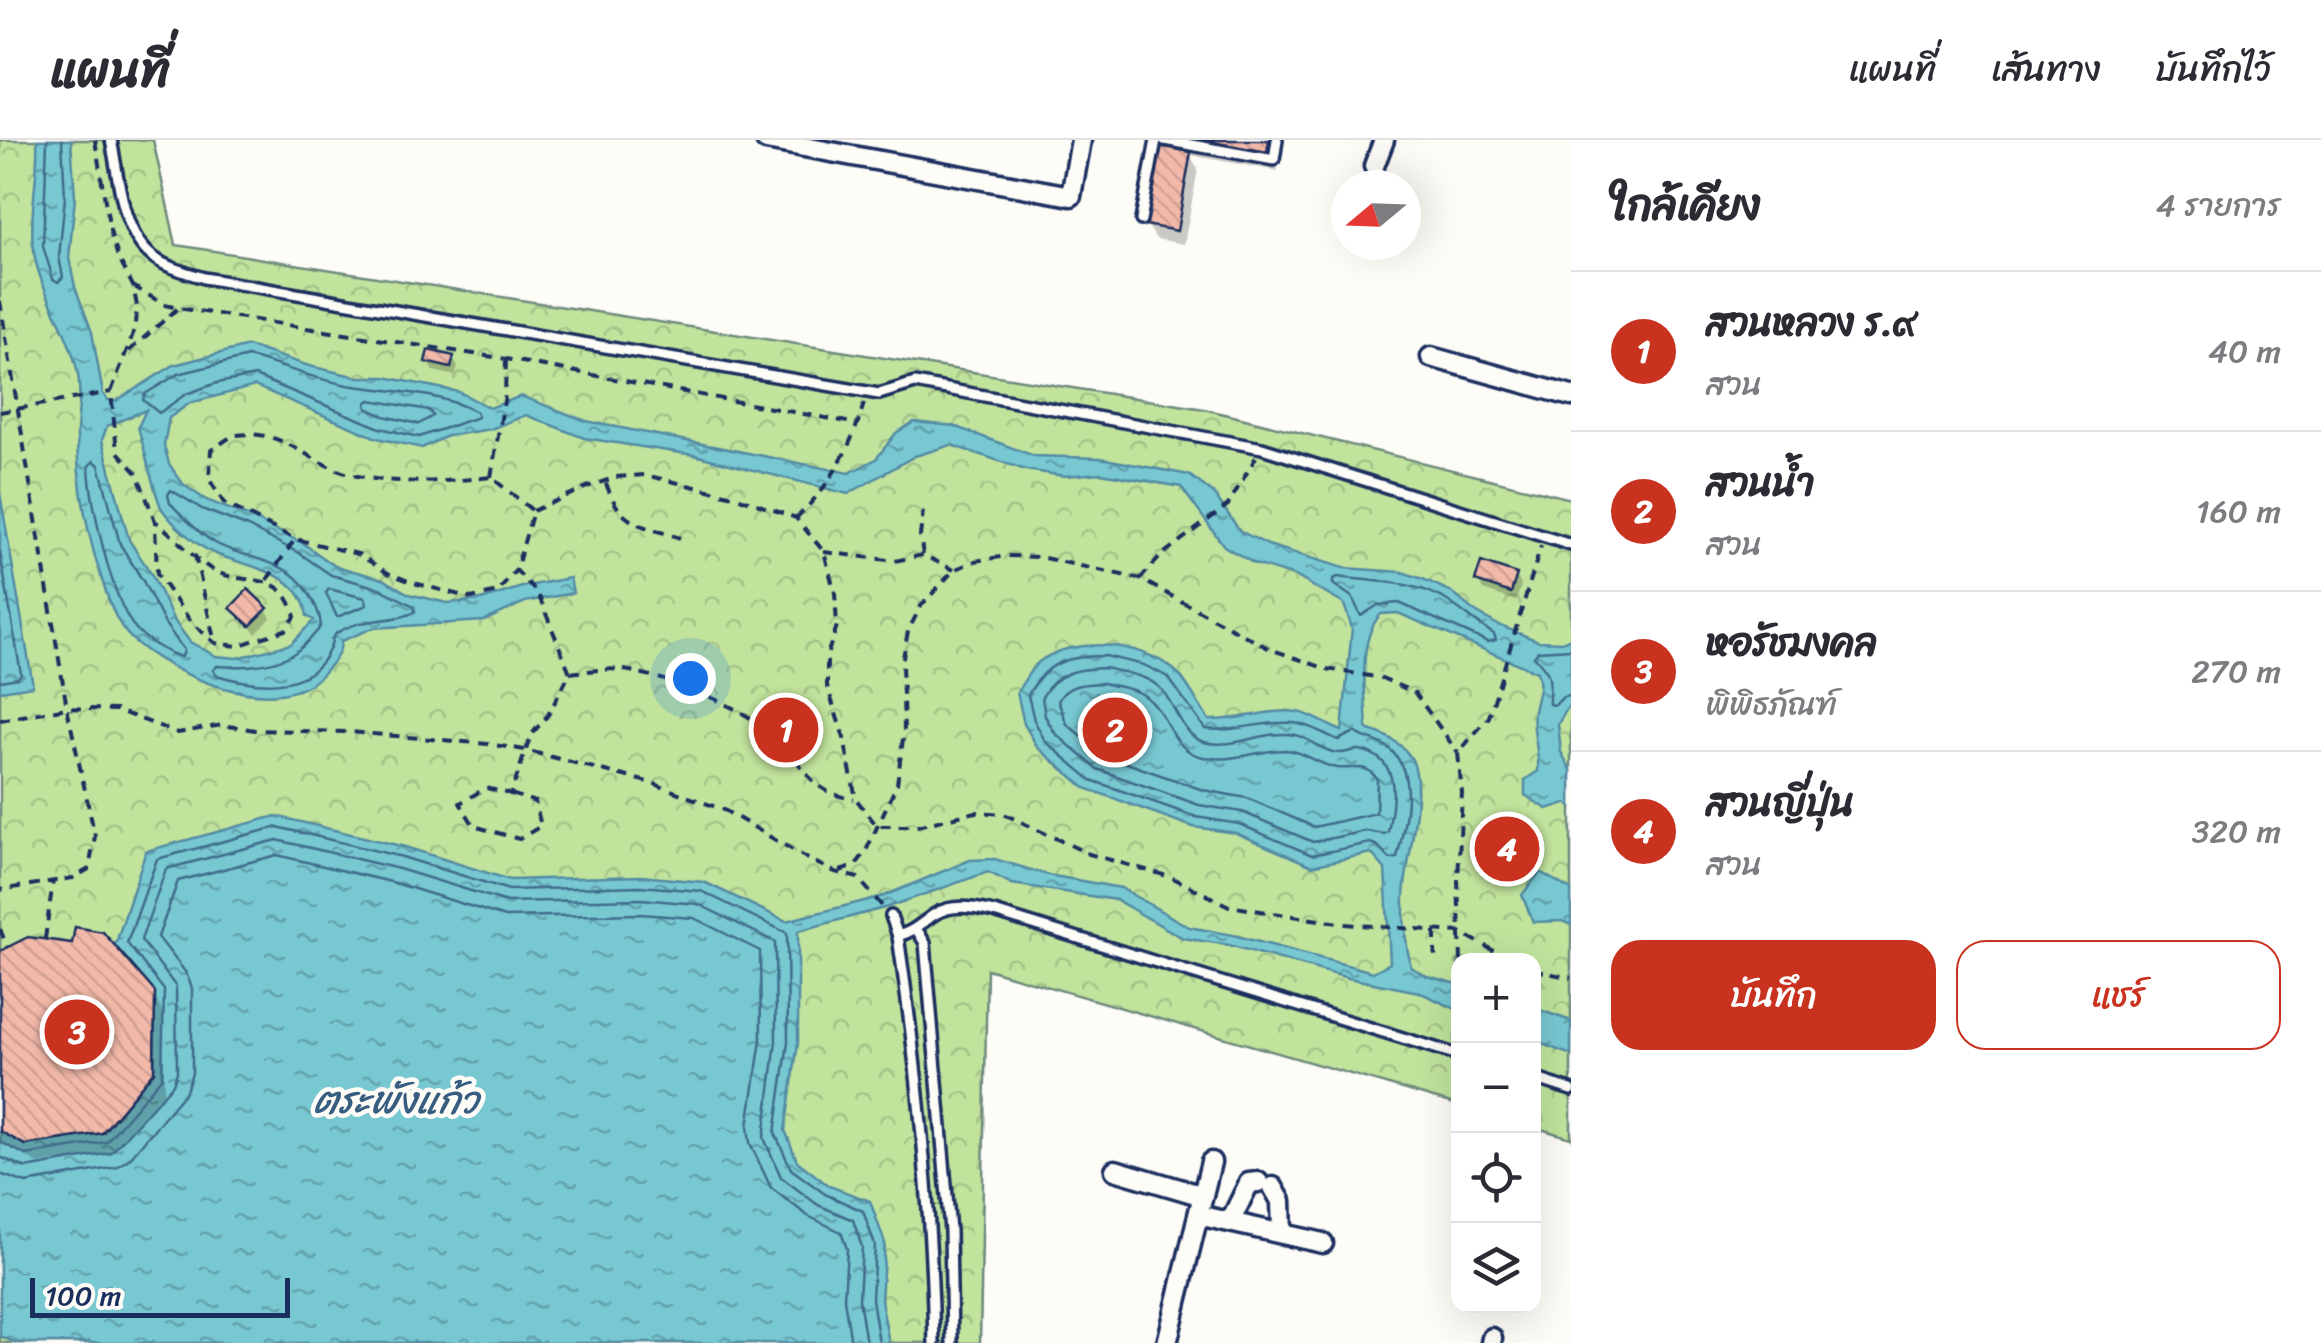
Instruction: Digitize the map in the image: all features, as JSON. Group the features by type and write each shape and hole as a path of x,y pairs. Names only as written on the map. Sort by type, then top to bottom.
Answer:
{"street":[{"path":"766,140 1071,196 1082,140"},
{"path":"1374,166 1384,140"},
{"path":"1431,357 1571,396"},
{"path":"1168,1343 1211,1162"},
{"path":"1115,1170 1230,1222 1323,1243"},
{"path":"1230,1222 1249,1183 1266,1184 1280,1201 1282,1234"}],"lane":[{"path":"112,140 135,236 153,257 204,278 879,394 915,383 1262,448 1571,544"},
{"path":"1141,220 1160,140 1274,160 1278,140"},
{"path":"898,936 917,930 936,913 962,906 994,912 1451,1052"},
{"path":"891,916 898,936 912,1028 931,1225 934,1343"},
{"path":"917,930 925,943 950,1231 952,1343"},
{"path":"1541,1080 1571,1090"}],"path":[{"path":"95,140 110,231 133,286 137,306 126,354 111,393 113,427 117,451 137,473 156,521 157,574 191,622 215,643 238,646 285,630 296,617 292,603 268,579 213,570 156,521"},
{"path":"133,286 165,306 506,359 858,424"},
{"path":"0,300 67,708 95,836 89,869 73,878 0,890"},
{"path":"126,354 178,308"},
{"path":"492,477 506,359"},
{"path":"796,518 839,465 858,424 867,392"},
{"path":"0,412 111,393"},
{"path":"533,512 492,477 448,482 350,475 323,464 298,446 269,438 235,435 211,450 209,479 224,503 293,542 358,554 388,574 471,598 498,592 516,570 533,512 556,498 605,481 645,475 734,496 796,518 824,552 836,593 837,626 827,655 827,686 844,738 856,799 878,826 893,828 947,821 976,812 1004,814 1089,854 1171,878 1229,906 1373,927 1460,932 1499,953"},
{"path":"1140,578 1164,554 1228,505 1262,448"},
{"path":"605,481 613,504 624,518 680,538"},
{"path":"923,511 923,555"},
{"path":"1458,753 1489,717 1534,558 1545,537"},
{"path":"268,579 293,542"},
{"path":"824,552 895,561 923,555 954,570"},
{"path":"195,556 215,643"},
{"path":"835,872 855,866 866,853 897,784 906,702 902,663 908,630 920,606 954,570 975,560 1040,556 1140,578 1270,649 1300,661 1382,678 1414,692 1458,753 1462,793 1458,882 1461,953"},
{"path":"516,570 538,594 570,673"},
{"path":"570,673 623,670 718,702 748,716 776,736 810,780 832,796 856,799"},
{"path":"511,794 525,750 570,673"},
{"path":"0,720 67,708 116,710 178,733 222,725 370,734 525,750 655,784 726,811 835,872 858,878 891,916"},
{"path":"486,788 511,794 534,802 541,826 519,838 474,826 460,802 486,788"},
{"path":"45,939 53,882"},
{"path":"0,929 8,948"},
{"path":"1435,931 1435,956"},
{"path":"1541,972 1571,978"}],"green space":[{"path":"0,140 153,140 176,245 1204,409 1571,499 1571,1138 1541,1129 1541,953 1451,953 1451,1103 987,969 980,1343 0,1343"}],"water":[{"name":"ตระพังแก้ว","path":"37,140 71,140 75,197 69,258 92,332 103,394 108,400 116,401 174,365 248,346 358,377 385,377 459,392 490,408 521,396 586,421 849,473 876,459 896,433 914,422 954,426 1034,456 1100,458 1189,475 1214,494 1240,531 1268,545 1344,568 1402,572 1450,591 1496,624 1538,641 1562,642 1571,638 1571,702 1558,724 1561,752 1571,770 1571,806 1566,803 1547,809 1525,795 1525,780 1538,771 1533,719 1539,687 1537,672 1398,613 1381,614 1373,625 1365,653 1367,729 1402,747 1416,771 1417,806 1404,897 1409,959 1411,967 1427,976 1451,982 1451,1007 1419,992 1348,978 1229,945 1183,938 1116,900 1012,884 988,872 888,907 798,931 798,1043 785,1130 797,1161 829,1186 870,1201 885,1243 881,1300 889,1343 16,1343 0,1336 0,1131 25,1145 103,1133 154,1071 155,993 115,946 146,851 276,816 405,847 510,880 641,876 704,882 786,921 884,896 970,860 995,859 1048,875 1121,888 1189,927 1373,972 1390,963 1385,869 1371,853 1312,866 1236,833 1193,827 1085,788 1038,748 1024,724 1017,692 1031,671 1054,653 1089,645 1126,648 1159,660 1188,686 1209,720 1298,712 1342,731 1352,628 1344,604 1295,576 1255,564 1224,546 1181,487 1101,473 1064,476 1026,470 951,445 915,456 848,494 694,455 584,438 526,415 491,429 447,436 422,448 377,438 255,386 190,403 169,418 164,445 169,464 184,485 206,500 304,544 335,566 383,579 409,594 447,603 481,600 570,578 573,593 525,602 484,621 373,628 341,641 333,662 304,687 280,694 226,688 172,667 123,628 110,604 94,554 79,474 78,375 36,263 32,220","holes":["146,410 138,427 159,504 173,522 209,551 285,581 303,601 307,616 314,620 291,644 237,658 216,656 190,642 129,540 102,440 107,426"]},
{"path":"0,493 33,686 0,691"},
{"path":"1540,872 1571,890 1571,925 1562,921 1533,922 1522,895"},
{"path":"1541,1010 1571,1021 1571,1055 1541,1044"}],"building":[{"path":"1198,140 1269,140 1267,152"},
{"path":"1159,146 1191,152 1177,231 1145,225"},
{"path":"428,350 454,356 451,368 425,362"},
{"path":"1481,562 1517,574 1511,593 1475,581"},
{"path":"248,589 268,608 250,626 230,608"},
{"path":"75,927 103,932 155,992 154,1071 102,1133 25,1145 0,1131 0,951 28,937 72,943"}],"place":[{"name":"สวนหลวง ร.๙","path":"786,730"},
{"name":"สวนน้ำ","path":"1115,730"},
{"name":"สวนญี่ปุ่น","path":"1507,849"},
{"name":"หอรัชมงคล","path":"77,1032"}]}
